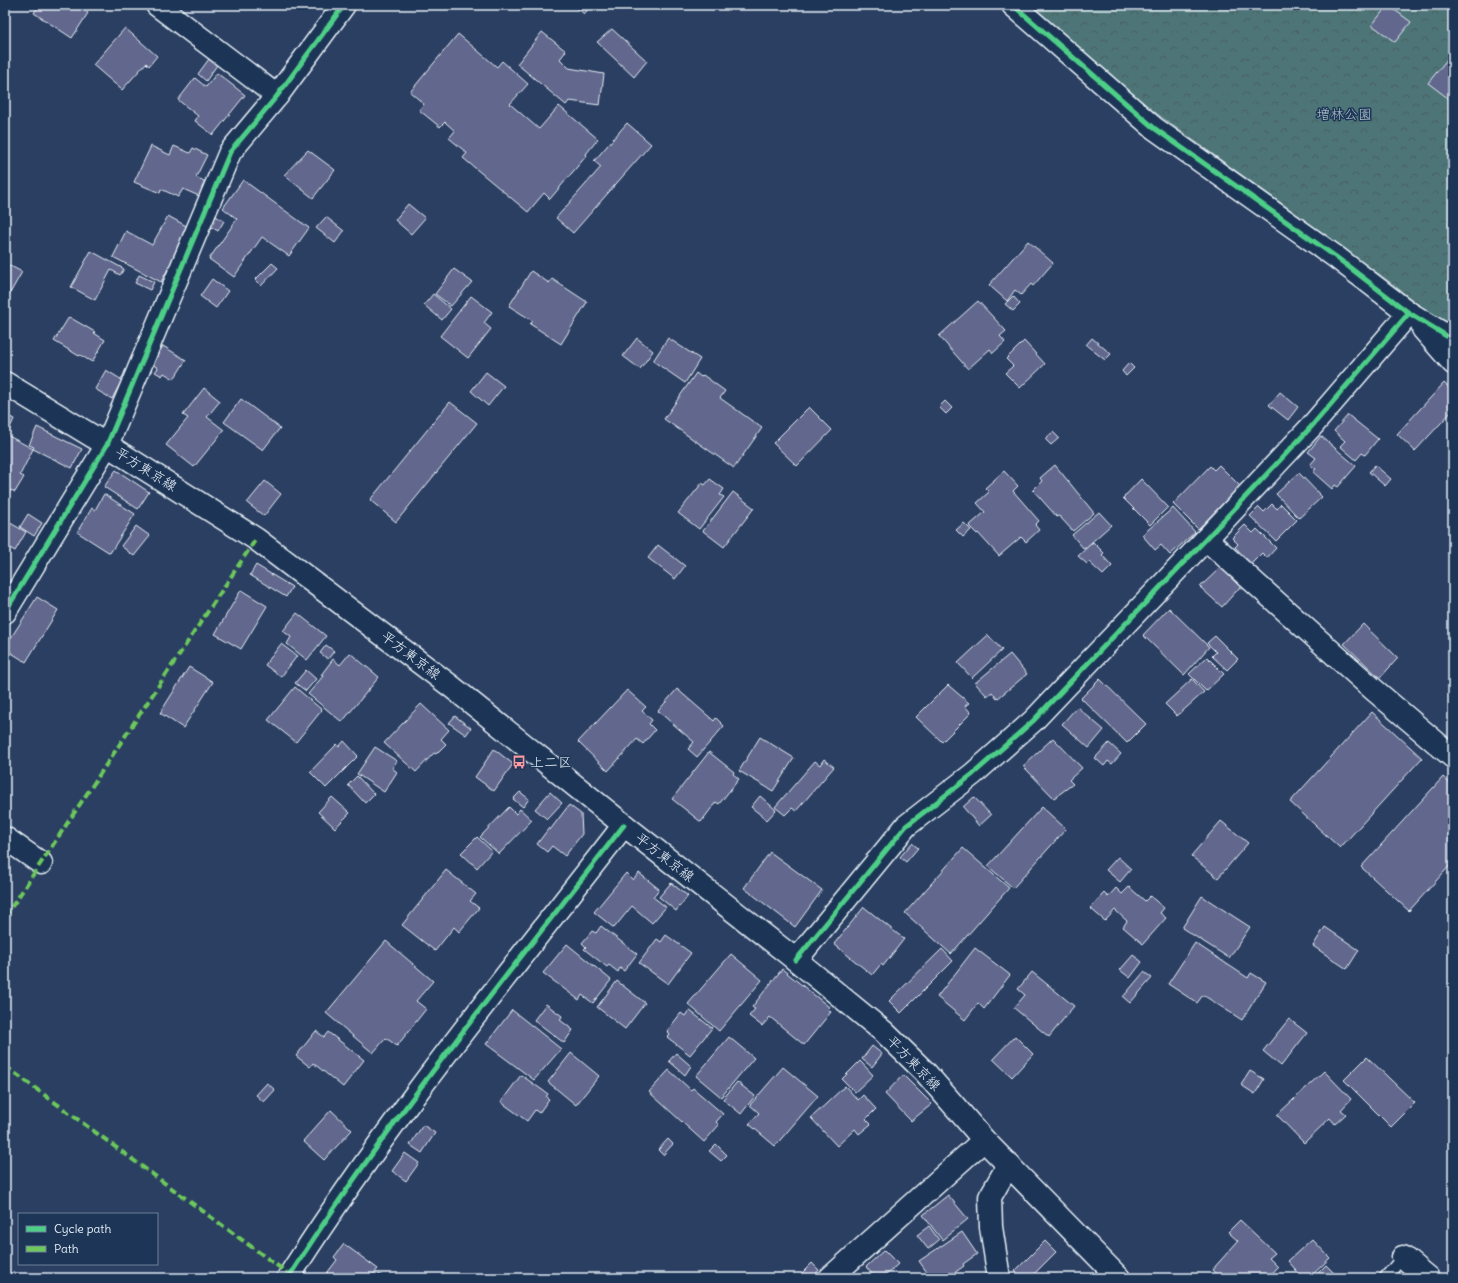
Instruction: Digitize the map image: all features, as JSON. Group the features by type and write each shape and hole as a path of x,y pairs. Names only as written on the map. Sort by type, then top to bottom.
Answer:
{"street":[{"path":"156,5 277,96"},
{"path":"5,612 107,445 230,152 277,96 344,5"},
{"path":"1013,5 1154,128 1336,257 1409,313 1453,340"},
{"path":"1409,313 1453,362"},
{"path":"796,960 906,826 973,774 1033,721 1311,427 1409,313"},
{"name":"平方東京線","path":"5,383 256,539 452,686 624,825 796,960 889,1037 925,1072 984,1140 1119,1278"},
{"path":"1206,539 1373,689 1453,757"},
{"path":"291,1277 374,1150 449,1048 624,825"},
{"path":"5,838 41,863"},
{"path":"830,1278 984,1140"},
{"path":"999,1278 991,1227 990,1197 1009,1164"},
{"path":"1403,1257 1428,1278"}],"lane":[{"path":"1385,1278 1403,1257"}],"green space":[{"name":"増林公園","path":"1030,5 1453,5 1453,325 1424,309 1387,280 1153,111"}],"building":[{"path":"39,5 76,5 88,13 72,38 34,13"},
{"path":"574,5 592,5 584,14"},
{"path":"1388,5 1411,22 1395,42 1372,25"},
{"path":"125,28 157,56 149,66 146,63 122,90 93,65"},
{"path":"612,29 647,61 634,77 597,42"},
{"path":"542,32 566,51 560,59 569,68 604,74 600,105 569,101 566,105 517,64"},
{"path":"458,34 497,67 502,61 528,84 510,104 539,129 559,106 598,139 586,154 587,155 550,199 544,193 528,212 463,158 467,153 449,138 455,131 445,122 440,127 419,110 424,104 410,92"},
{"path":"1453,52 1453,102 1428,83"},
{"path":"209,59 217,65 206,81 198,74"},
{"path":"217,73 245,95 213,135 195,121 198,116 178,100 195,78 206,87"},
{"path":"627,123 651,144 573,233 556,218 601,167 594,161"},
{"path":"151,146 170,155 174,146 190,153 193,148 207,155 196,177 206,182 199,196 183,189 178,197 161,189 160,193 134,182"},
{"path":"308,150 335,170 313,198 284,175"},
{"path":"243,180 309,228 289,256 262,237 234,277 209,259 237,219 223,208"},
{"path":"408,204 425,218 411,234 395,220"},
{"path":"214,215 224,221 218,231 208,225"},
{"path":"168,216 190,228 161,282 113,257 126,231 152,245"},
{"path":"326,217 344,231 335,243 316,228"},
{"path":"1028,241 1053,263 1033,286 1031,284 1021,295 1015,290 1007,301 989,285"},
{"path":"91,251 124,269 120,275 111,270 95,300 71,287"},
{"path":"5,263 22,272 5,302"},
{"path":"272,263 278,268 261,286 255,280"},
{"path":"454,269 472,282 451,306 435,294"},
{"path":"531,271 549,283 552,279 587,302 561,344 530,324 533,321 509,306"},
{"path":"139,275 154,282 150,290 135,283"},
{"path":"212,279 228,291 216,308 200,296"},
{"path":"433,294 451,309 442,320 424,305"},
{"path":"471,296 492,312 484,323 491,329 468,358 440,336"},
{"path":"1013,296 1020,304 1013,311 1005,304"},
{"path":"978,301 1006,331 1000,336 1005,342 993,353 990,349 968,369 939,336"},
{"path":"5,303 9,305 5,312"},
{"path":"69,317 95,332 94,333 105,340 92,362 54,341"},
{"path":"637,338 653,351 640,369 623,356"},
{"path":"668,338 700,359 685,383 653,361"},
{"path":"1092,338 1111,354 1105,360 1086,345"},
{"path":"1024,341 1045,364 1020,388 1005,373 1013,366 1006,359"},
{"path":"163,346 186,360 174,379 164,373 162,376 155,372 158,368 152,364"},
{"path":"1129,363 1134,368 1126,376 1122,371"},
{"path":"106,370 122,380 112,399 95,389"},
{"path":"486,372 504,386 488,406 471,391"},
{"path":"696,373 701,377 703,375 725,391 720,398 762,428 734,468 664,419"},
{"path":"1444,383 1453,391 1453,410 1415,451 1397,434"},
{"path":"204,388 220,401 207,417 224,430 194,467 166,445 188,418 183,415"},
{"path":"1280,392 1298,407 1288,420 1269,405"},
{"path":"241,399 280,428 263,450 224,422"},
{"path":"945,401 952,408 946,414 939,407"},
{"path":"450,402 477,423 396,522 370,500"},
{"path":"809,407 832,430 797,466 773,443"},
{"path":"6,415 14,419 9,430 5,428"},
{"path":"1348,415 1378,439 1365,455 1362,453 1356,460 1340,446 1345,441 1334,431"},
{"path":"37,427 82,449 72,468 33,449 34,447 29,445"},
{"path":"1053,432 1059,438 1051,445 1045,439"},
{"path":"5,434 33,449 20,475 24,477 15,492 11,490 5,501"},
{"path":"1321,436 1356,466 1338,487 1335,485 1332,489 1313,472 1316,469 1310,465 1316,458 1308,452"},
{"path":"1055,465 1094,513 1073,531 1059,516 1057,517 1033,490 1042,481 1040,478"},
{"path":"1219,465 1240,486 1198,529 1173,504 1210,466 1214,470"},
{"path":"1375,465 1391,479 1385,486 1369,472"},
{"path":"116,470 149,492 138,509 104,487"},
{"path":"1004,471 1018,486 1013,491 1039,521 1035,525 1039,530 1026,542 1021,537 999,556 978,533 977,534 969,526 985,512 977,503 989,492 985,488"},
{"path":"1299,473 1322,497 1299,518 1276,494"},
{"path":"710,479 724,489 720,495 724,497 699,529 678,513 702,483 705,485"},
{"path":"1141,479 1168,507 1150,525 1123,498"},
{"path":"265,481 281,494 264,516 247,503"},
{"path":"733,492 754,508 724,547 703,531"},
{"path":"104,494 135,514 110,553 77,532 92,508 95,510"},
{"path":"1272,504 1277,509 1281,504 1297,520 1276,541 1250,516 1259,507 1264,512"},
{"path":"1173,508 1195,532 1170,555 1161,545 1155,550 1142,535"},
{"path":"1099,512 1111,525 1084,549 1072,535"},
{"path":"28,514 42,523 34,536 20,527"},
{"path":"5,520 26,532 15,551 5,545"},
{"path":"964,523 971,530 963,537 956,530"},
{"path":"1245,525 1253,533 1257,529 1276,548 1267,558 1262,553 1251,564 1235,547 1238,544 1232,538"},
{"path":"136,526 150,536 134,556 121,546"},
{"path":"1093,542 1104,553 1102,555 1112,566 1103,575 1089,562 1087,564 1078,556"},
{"path":"658,545 685,566 675,579 648,558"},
{"path":"256,565 292,587 286,597 250,575"},
{"path":"1221,567 1240,587 1222,607 1200,587"},
{"path":"241,590 267,606 241,649 215,634"},
{"path":"37,597 58,610 26,662 5,649 5,647"},
{"path":"1169,608 1209,647 1184,675 1143,635"},
{"path":"297,613 326,636 307,660 287,644 291,637 283,631"},
{"path":"1363,624 1398,658 1380,678 1344,644"},
{"path":"988,635 1002,650 972,678 958,663"},
{"path":"1215,636 1238,659 1227,670 1212,656 1216,652 1207,643"},
{"path":"281,644 297,656 281,677 265,665"},
{"path":"326,645 334,651 328,659 320,653"},
{"path":"350,653 379,677 342,722 308,694 323,676 321,675 333,659 340,665"},
{"path":"1010,654 1027,674 997,699 992,692 987,696 975,683"},
{"path":"1207,657 1224,674 1206,691 1189,674"},
{"path":"189,667 213,682 183,728 160,713"},
{"path":"306,670 316,679 306,691 295,683"},
{"path":"1100,679 1146,724 1127,743 1081,698"},
{"path":"1192,679 1204,692 1177,716 1165,704"},
{"path":"948,685 969,703 965,706 971,713 942,742 916,717"},
{"path":"295,687 322,710 296,742 268,720"},
{"path":"677,689 714,721 716,718 724,726 697,757 688,749 694,742 658,711"},
{"path":"627,690 646,707 642,711 652,720 649,724 655,730 643,744 637,739 608,771 578,742"},
{"path":"421,704 449,730 441,739 446,744 436,754 434,753 416,772 384,743"},
{"path":"1077,707 1104,730 1089,748 1062,724"},
{"path":"1372,712 1422,758 1340,848 1290,802"},
{"path":"455,716 471,728 466,735 449,723"},
{"path":"760,737 794,758 773,791 739,771"},
{"path":"1053,738 1082,768 1069,780 1073,784 1054,798 1023,766"},
{"path":"344,741 358,756 326,788 310,772 337,744 339,747"},
{"path":"1109,743 1121,754 1112,764 1108,761 1104,766 1095,758"},
{"path":"375,747 397,761 392,768 397,772 384,792 357,774"},
{"path":"494,749 513,764 494,791 475,777"},
{"path":"709,752 734,772 733,774 739,779 719,804 716,802 701,822 672,799"},
{"path":"824,759 834,767 796,811 792,808 785,815 775,807 815,761 820,765"},
{"path":"357,776 374,794 365,803 348,785"},
{"path":"1443,777 1453,786 1453,862 1409,911 1361,867"},
{"path":"520,792 529,799 523,807 513,799"},
{"path":"550,792 562,803 547,819 535,809"},
{"path":"760,796 776,810 767,820 751,807"},
{"path":"332,797 350,813 335,828 318,812"},
{"path":"974,797 991,815 979,826 963,807"},
{"path":"569,805 581,814 582,834 565,856 552,846 547,852 537,844"},
{"path":"509,807 516,814 520,809 532,820 499,854 480,837"},
{"path":"1042,807 1066,829 1013,888 988,866"},
{"path":"1221,821 1248,843 1218,878 1191,856"},
{"path":"477,837 492,851 477,868 461,853"},
{"path":"912,843 918,848 906,862 900,857"},
{"path":"963,848 1009,888 951,954 905,913"},
{"path":"770,852 822,890 795,927 744,888"},
{"path":"1118,857 1131,869 1120,882 1106,870"},
{"path":"446,870 476,894 470,901 479,908 459,932 454,927 435,951 402,925"},
{"path":"626,873 633,880 639,873 659,889 653,897 666,907 652,923 632,906 614,928 594,912"},
{"path":"671,883 688,896 676,911 659,897"},
{"path":"1129,887 1145,901 1150,896 1164,908 1160,913 1166,918 1143,944 1123,927 1127,921 1115,910 1105,921 1090,908 1104,893 1108,897 1116,888 1122,894"},
{"path":"1202,896 1250,927 1229,958 1182,928"},
{"path":"864,907 904,939 883,966 881,964 872,975 834,944"},
{"path":"601,926 637,954 624,971 620,968 618,972 609,965 607,967 584,949 586,947 582,943 592,931 596,933"},
{"path":"1325,927 1359,950 1347,969 1313,946"},
{"path":"666,935 691,953 668,984 639,963 657,939 661,942"},
{"path":"386,941 433,981 416,1001 426,1009 397,1046 386,1038 373,1053 326,1013"},
{"path":"1195,943 1248,978 1251,973 1266,982 1242,1020 1203,995 1197,1003 1168,984"},
{"path":"567,944 611,980 593,1003 582,995 579,1000 543,973"},
{"path":"975,948 1010,975 984,1009 978,1003 965,1020 937,997"},
{"path":"942,949 953,961 901,1013 889,1001"},
{"path":"731,954 762,980 719,1031 688,1004"},
{"path":"1133,955 1142,962 1130,978 1120,970"},
{"path":"782,969 829,1007 828,1009 831,1012 804,1045 770,1017 762,1026 749,1016 755,1009 752,1007"},
{"path":"1032,972 1074,1006 1049,1037 1014,1008 1025,995 1018,989"},
{"path":"1144,972 1152,978 1130,1003 1123,997"},
{"path":"617,981 645,1003 625,1029 597,1007"},
{"path":"546,1004 562,1016 560,1020 573,1030 564,1043 534,1020"},
{"path":"512,1010 561,1049 534,1080 486,1044"},
{"path":"689,1010 712,1028 690,1055 667,1037 670,1034 667,1031 681,1013 685,1016"},
{"path":"1289,1019 1307,1033 1281,1066 1263,1051"},
{"path":"316,1031 324,1037 328,1032 364,1060 343,1087 313,1063 310,1067 296,1056"},
{"path":"1015,1036 1033,1054 1012,1077 993,1059"},
{"path":"729,1037 754,1058 721,1097 696,1076"},
{"path":"872,1046 882,1054 872,1067 862,1059"},
{"path":"571,1053 599,1076 576,1105 548,1082"},
{"path":"676,1053 691,1066 685,1075 669,1061"},
{"path":"1367,1057 1415,1103 1391,1127 1344,1080"},
{"path":"860,1061 873,1075 855,1092 842,1079"},
{"path":"783,1067 818,1096 775,1146 749,1124 759,1113 750,1105"},
{"path":"669,1070 691,1090 693,1088 723,1114 716,1122 719,1125 704,1142 649,1092"},
{"path":"1250,1071 1264,1079 1255,1094 1241,1085"},
{"path":"1324,1071 1351,1099 1341,1110 1346,1114 1335,1124 1330,1118 1304,1143 1277,1115"},
{"path":"521,1075 548,1094 546,1097 549,1099 539,1113 535,1110 527,1121 501,1102"},
{"path":"903,1075 932,1104 911,1121 885,1094"},
{"path":"737,1082 755,1096 741,1114 723,1099"},
{"path":"267,1083 275,1090 264,1102 256,1095"},
{"path":"845,1086 858,1100 863,1095 876,1109 866,1119 871,1124 859,1134 855,1129 837,1146 811,1118"},
{"path":"331,1110 352,1130 324,1160 303,1141"},
{"path":"423,1125 435,1133 422,1153 410,1145"},
{"path":"668,1139 673,1144 663,1155 658,1150"},
{"path":"716,1144 727,1155 721,1161 709,1151"},
{"path":"405,1153 419,1163 406,1181 392,1171"},
{"path":"948,1195 968,1219 942,1240 923,1215"},
{"path":"1240,1220 1275,1253 1269,1258 1278,1267 1268,1278 1262,1273 1258,1278 1221,1278 1212,1270 1238,1241 1228,1232"},
{"path":"929,1226 939,1240 928,1249 917,1235"},
{"path":"962,1232 977,1254 963,1264 964,1266 947,1278 931,1278 919,1261"},
{"path":"1312,1239 1330,1258 1309,1278 1303,1278 1288,1261"},
{"path":"1045,1241 1056,1252 1030,1278 1022,1278 1015,1271"},
{"path":"344,1244 378,1269 370,1278 324,1277 337,1260 334,1257"},
{"path":"884,1250 898,1264 883,1278 876,1278 866,1267"},
{"path":"812,1263 819,1270 812,1278 797,1278"},
{"path":"1326,1265 1339,1278 1313,1278"},
{"path":"379,1274 385,1278 376,1278"},
{"path":"1055,1274 1059,1278 1051,1278"}],"marked path":[{"path":"5,917 256,539"},
{"path":"5,1066 290,1275"}],"cycle path":[{"path":"5,612 107,445 230,152 277,96 344,5"},
{"path":"1013,5 1154,128 1336,257 1409,313 1453,340"},
{"path":"796,960 906,826 973,774 1033,721 1311,427 1409,313"},
{"path":"288,1278 327,1219 408,1104 624,825"}],"place":[{"name":"上二区","path":"519,762"}]}
